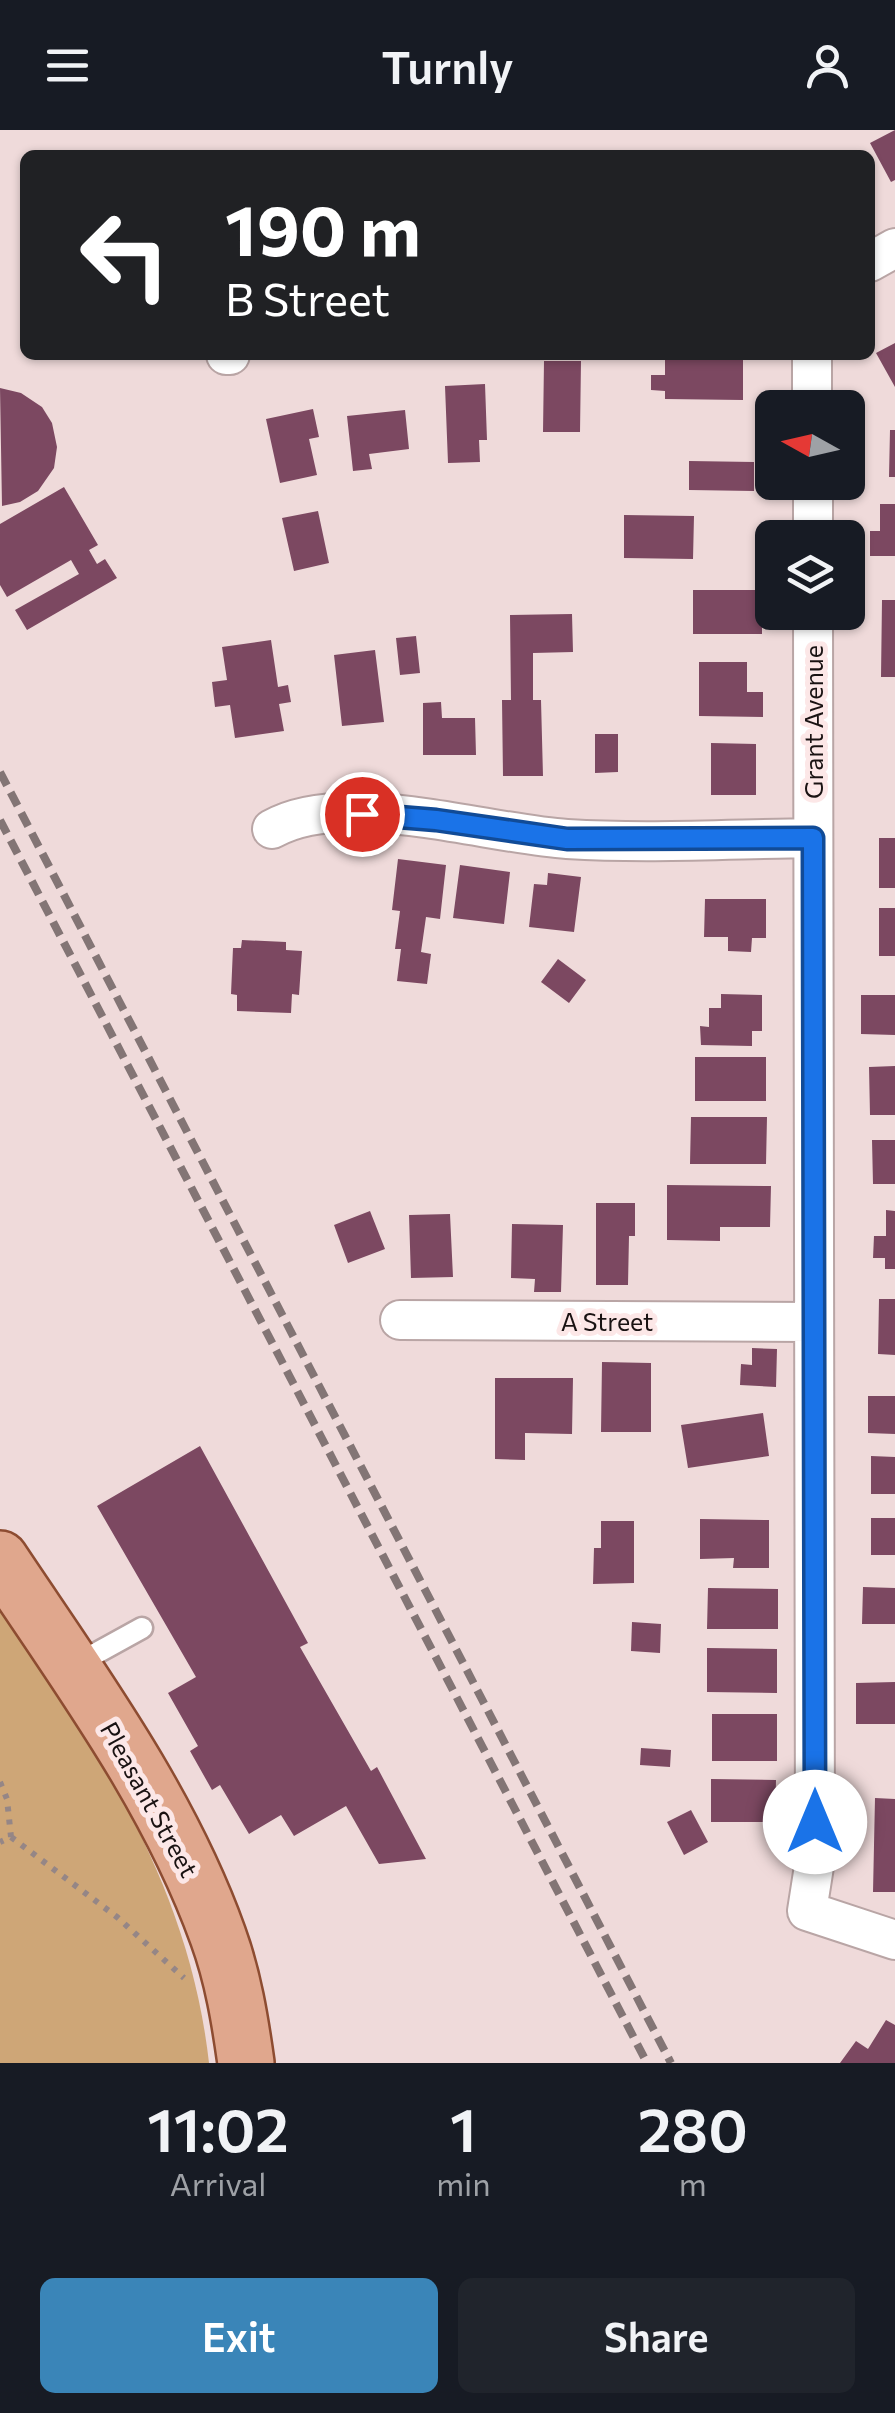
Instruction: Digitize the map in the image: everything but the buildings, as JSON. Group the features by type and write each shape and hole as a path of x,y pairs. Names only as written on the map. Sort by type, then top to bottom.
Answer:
{"main road":[{"name":"Pleasant Street","path":"0,1559 147,1787 190,1868 218,1936 236,1999 246,2063"}],"street":[{"path":"812,360 812,390"},
{"name":"Grant Avenue","path":"813,630 815,1860 807,1910 895,1940"},
{"path":"272,829 304,815 362,814 436,820 567,839 813,838"},
{"name":"A Street","path":"400,1320 814,1322"}],"lane":[{"path":"72,1667 142,1628"}],"path":[{"path":"0,1782 7,1799 11,1837 118,1917 212,2004 236,1999"},
{"path":"0,1842 11,1837"}],"shaded area":[{"path":"0,1605 71,1712 134,1821 182,1937 209,2063 0,2063"}],"railway":[{"path":"0,772 671,2063"},
{"path":"0,820 647,2063"}],"route":[{"path":"362,814 436,820 567,839 813,838 815,1822"}]}
